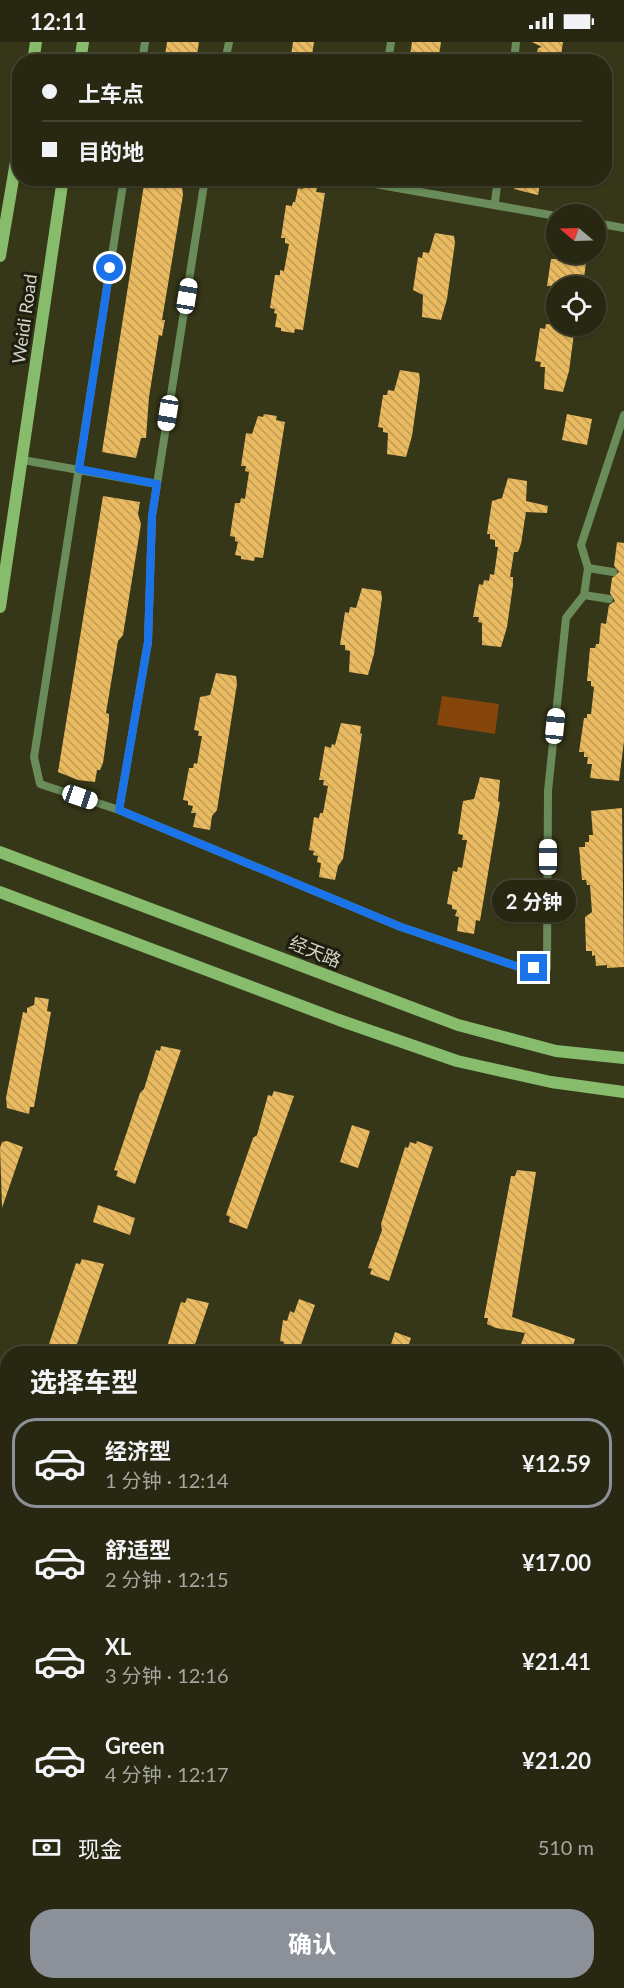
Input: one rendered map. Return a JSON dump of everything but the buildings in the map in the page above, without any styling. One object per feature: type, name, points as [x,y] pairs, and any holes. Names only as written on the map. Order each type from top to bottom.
[{"type":"main road","name":"Weidi Road","points":[[0,256],[3,221],[12,177]]},
{"type":"main road","name":"Weidi Road","points":[[0,607],[62,186]]},
{"type":"main road","name":"经天路","points":[[0,852],[458,1025],[556,1051],[624,1058]]},
{"type":"main road","points":[[0,892],[339,1020],[457,1061],[551,1082],[624,1092]]},
{"type":"lane","points":[[123,186],[34,757],[40,784],[119,810],[401,927],[522,968],[547,968],[548,791],[566,618],[584,595],[588,568],[581,545],[624,415]]},
{"type":"lane","points":[[119,810],[148,642],[152,516],[204,186]]},
{"type":"lane","points":[[398,186],[546,214]]},
{"type":"lane","points":[[495,202],[497,186]]},
{"type":"lane","points":[[606,225],[624,228]]},
{"type":"lane","points":[[23,460],[157,484]]},
{"type":"lane","points":[[588,568],[613,572]]},
{"type":"lane","points":[[584,595],[609,599]]},
{"type":"shaded area","points":[[442,696],[499,704],[495,734],[437,725]]},
{"type":"route","points":[[110,268],[79,469],[157,484],[152,516],[148,642],[119,810],[401,927],[522,968],[534,968]]}]
